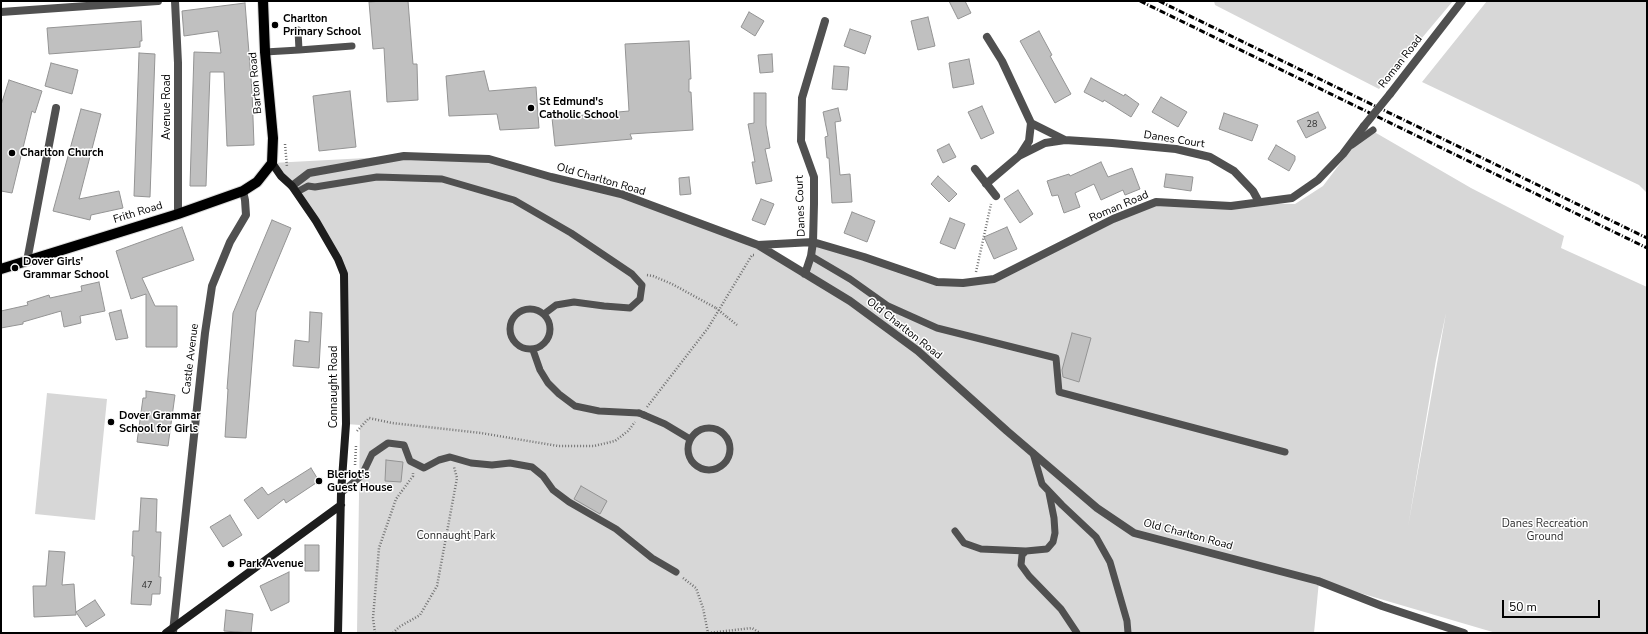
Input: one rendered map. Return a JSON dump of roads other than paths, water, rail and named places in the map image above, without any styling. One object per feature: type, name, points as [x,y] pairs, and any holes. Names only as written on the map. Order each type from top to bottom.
[{"type":"main road","name":"Barton Road","points":[[263,1],[265,52],[273,138],[272,164]]},
{"type":"main road","name":"Frith Road","points":[[1,269],[178,214],[243,191],[257,182],[272,164]]},
{"type":"street","points":[[1,12],[158,1]]},
{"type":"street","name":"Avenue Road","points":[[175,1],[178,63],[178,214]]},
{"type":"street","name":"Roman Road","points":[[758,245],[813,242],[864,257],[936,282],[963,283],[994,279],[1113,219],[1156,202],[1231,206],[1292,198],[1318,180],[1343,154],[1462,1]]},
{"type":"street","name":"Danes Court","points":[[805,274],[811,256],[813,242],[814,177],[801,141],[802,98],[825,21]]},
{"type":"street","points":[[988,37],[1002,61],[1031,123]]},
{"type":"street","points":[[27,261],[56,108]]},
{"type":"street","name":"Danes Court","points":[[986,184],[1019,156],[1030,141],[1031,123],[1065,140]]},
{"type":"street","name":"Danes Court","points":[[1019,156],[1045,144],[1065,140],[1176,149],[1210,157],[1234,171],[1253,191],[1259,202]]},
{"type":"street","name":"Old Charlton Road","points":[[295,189],[309,172],[404,156],[489,159],[551,177],[621,194],[758,245],[850,302],[918,351],[1097,508],[1134,533],[1318,581],[1382,606],[1464,633]]},
{"type":"street","name":"Connaught Road","points":[[272,164],[281,176],[295,189],[316,220],[338,259],[344,274],[346,424],[341,492],[338,633]]},
{"type":"street","points":[[976,169],[996,196]]},
{"type":"street","name":"Castle Avenue","points":[[171,631],[205,333],[212,286],[230,242],[246,214],[243,191]]},
{"type":"street","points":[[171,631],[341,505]]},
{"type":"lane","points":[[298,30],[299,50]]},
{"type":"lane","points":[[265,52],[352,46]]},
{"type":"lane","points":[[1343,154],[1352,144],[1373,130]]},
{"type":"lane","points":[[295,189],[377,177],[442,179],[514,200],[571,233],[632,274],[642,285],[640,299],[630,308],[574,302],[556,305],[544,314]]},
{"type":"lane","points":[[811,256],[850,279],[888,306],[937,328],[1056,358],[1059,392],[1285,452]]},
{"type":"lane","points":[[525,309],[538,310],[544,314],[550,326],[549,338],[545,344],[533,350],[526,350],[515,343],[511,337],[510,323],[518,312],[525,309]]},
{"type":"lane","points":[[533,350],[540,370],[548,383],[559,394],[575,406],[604,412],[641,415],[665,424],[690,439]]},
{"type":"lane","points":[[707,428],[714,428],[720,431],[725,435],[730,448],[726,462],[715,470],[708,470],[695,465],[688,453],[690,439],[694,434],[707,428]]},
{"type":"lane","points":[[341,492],[362,475],[372,454],[388,443],[404,445],[410,461],[424,468],[439,460],[450,457],[471,463],[492,465],[510,463],[532,467],[542,476],[553,490],[569,502],[616,529],[652,558],[676,572]]},
{"type":"lane","points":[[1033,453],[1042,484],[1096,537],[1110,562],[1127,621],[1128,633]]},
{"type":"lane","points":[[955,531],[964,543],[981,549],[1026,551],[1047,549],[1053,542],[1055,533],[1049,492]]},
{"type":"lane","points":[[1026,551],[1022,555],[1021,559],[1021,565],[1024,570],[1061,609],[1077,633]]},
{"type":"railway","points":[[1140,1],[1647,248]]},
{"type":"railway","points":[[1159,1],[1647,238]]},
{"type":"place","name":"Charlton Primary School","points":[[275,25]]},
{"type":"place","name":"St Edmund's Catholic School","points":[[531,108]]},
{"type":"place","name":"Charlton Church","points":[[12,153]]},
{"type":"place","name":"Dover Girls' Grammar School","points":[[15,268]]},
{"type":"place","name":"Dover Grammar School for Girls","points":[[111,422]]},
{"type":"place","name":"Bleriot's Guest House","points":[[319,481]]},
{"type":"place","name":"Park Avenue","points":[[231,564]]},
{"type":"park label","name":"Danes Recreation Ground","points":[[1545,530]]},
{"type":"park label","name":"Connaught Park","points":[[456,536]]}]
